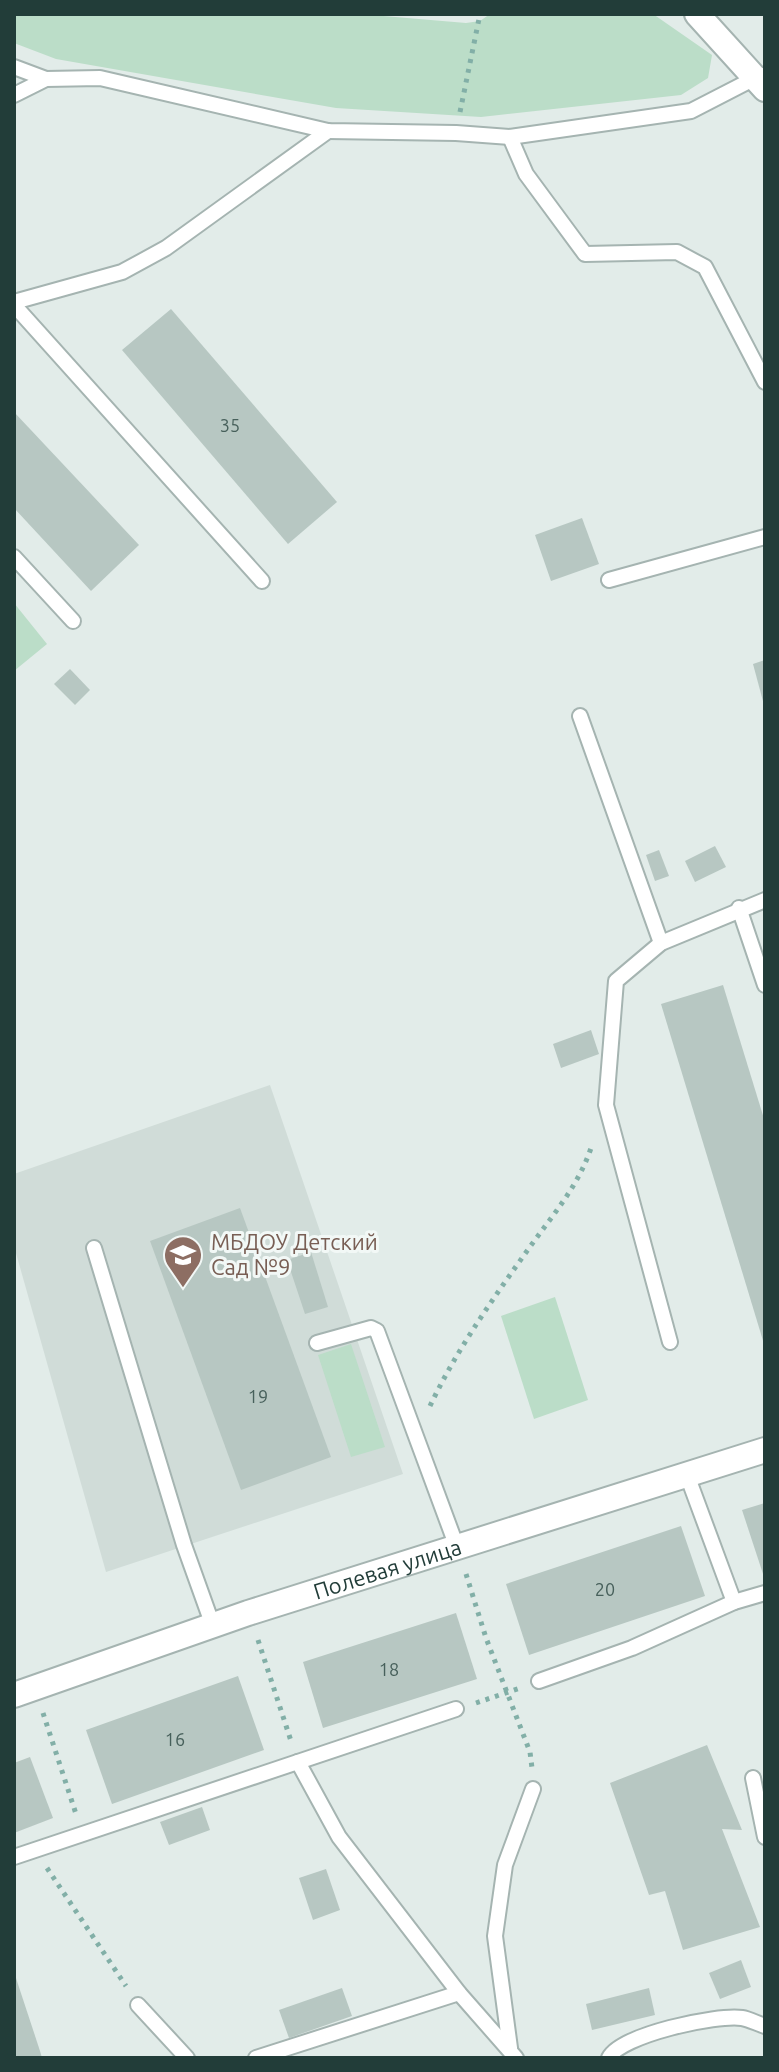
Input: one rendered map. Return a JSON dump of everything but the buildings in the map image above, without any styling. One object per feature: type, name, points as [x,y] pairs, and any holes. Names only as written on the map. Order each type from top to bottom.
[{"type":"street","points":[[697,14],[762,80]]},
{"type":"street","name":"Полевая улица","points":[[25,1692],[248,1613],[458,1550],[765,1450]]},
{"type":"lane","points":[[14,67],[46,79],[100,78],[328,131],[510,137],[691,111],[762,80]]},
{"type":"lane","points":[[14,95],[46,79]]},
{"type":"lane","points":[[262,581],[14,303],[122,272],[166,248],[328,131]]},
{"type":"lane","points":[[510,137],[526,174],[585,254],[677,252],[705,267],[765,382]]},
{"type":"lane","points":[[609,580],[765,537]]},
{"type":"lane","points":[[14,557],[73,621]]},
{"type":"lane","points":[[580,716],[661,943]]},
{"type":"lane","points":[[670,1342],[606,1105],[616,981],[661,943],[739,908],[765,900]]},
{"type":"lane","points":[[739,908],[765,985]]},
{"type":"lane","points":[[94,1248],[184,1545],[213,1626]]},
{"type":"lane","points":[[317,1343],[371,1328],[377,1331],[458,1550]]},
{"type":"lane","points":[[687,1475],[734,1602]]},
{"type":"lane","points":[[539,1681],[632,1648],[734,1602],[765,1593]]},
{"type":"lane","points":[[14,1857],[456,1709]]},
{"type":"lane","points":[[298,1762],[339,1837],[459,1993],[513,2053]]},
{"type":"lane","points":[[753,1778],[765,1837]]},
{"type":"lane","points":[[513,2053],[495,1936],[505,1865],[533,1789]]},
{"type":"lane","points":[[256,2058],[459,1993]]},
{"type":"lane","points":[[138,2005],[187,2058]]},
{"type":"lane","points":[[609,2058],[623,2043],[664,2028],[741,2017],[765,2026]]},
{"type":"path","points":[[456,133],[480,14]]},
{"type":"path","points":[[416,1437],[460,1352],[581,1176],[606,1105]]},
{"type":"path","points":[[458,1550],[530,1752],[533,1789]]},
{"type":"path","points":[[248,1613],[298,1762]]},
{"type":"path","points":[[456,1709],[539,1681]]},
{"type":"path","points":[[25,1692],[84,1833]]},
{"type":"path","points":[[35,1851],[138,2005]]},
{"type":"shaded area","name":"МБДОУ Детский Сад №9","points":[[270,1085],[403,1474],[106,1572],[14,1246],[14,1174]]},
{"type":"green space","points":[[14,14],[360,14],[466,23],[480,21],[490,14],[653,14],[712,55],[708,78],[681,95],[481,117],[336,108],[56,59],[14,43]]},
{"type":"green space","points":[[14,603],[47,644],[14,671]]},
{"type":"green space","points":[[555,1297],[588,1400],[534,1419],[501,1316]]},
{"type":"green space","points":[[351,1344],[385,1447],[351,1457],[318,1355]]},
{"type":"place","name":"МБДОУ Детский Сад №9","points":[[183,1289]]}]
